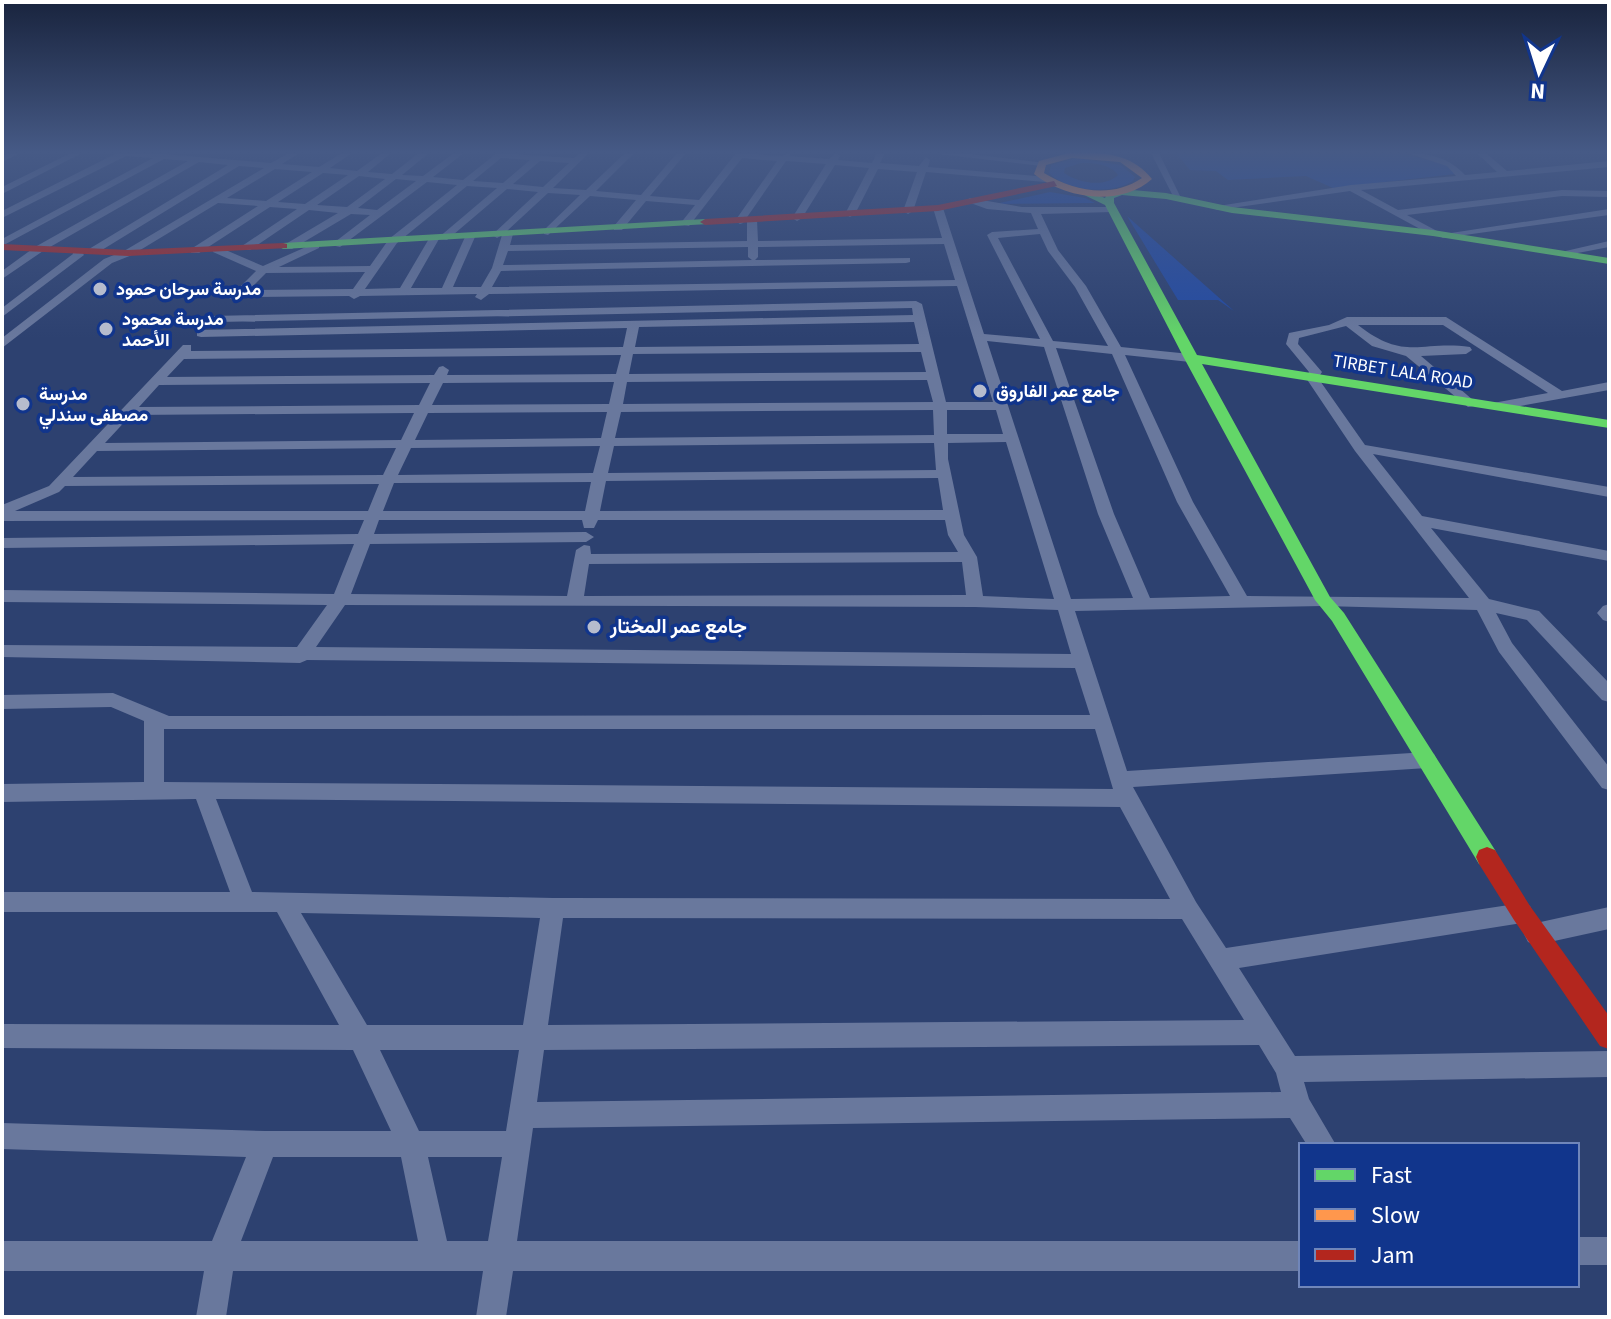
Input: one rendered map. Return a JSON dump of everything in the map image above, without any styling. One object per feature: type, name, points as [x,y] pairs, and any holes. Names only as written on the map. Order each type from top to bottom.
[{"type":"main road","points":[[2,245],[128,253],[195,251],[439,238],[503,239],[548,232],[843,215]]},
{"type":"main road","points":[[1121,215],[1190,358],[1323,600],[1338,617],[1522,913],[1609,1037]]},
{"type":"main road","points":[[1279,215],[1438,234],[1609,261]]},
{"type":"main road","name":"TIRBET LALA ROAD","points":[[1190,358],[1608,424]]},
{"type":"street","points":[[2,245],[57,215]]},
{"type":"street","points":[[2,276],[39,249],[100,215]]},
{"type":"street","points":[[2,314],[84,250],[147,215]]},
{"type":"street","points":[[2,344],[108,261],[128,253],[193,215]]},
{"type":"street","points":[[195,251],[251,215]]},
{"type":"street","points":[[246,248],[299,215]]},
{"type":"street","points":[[288,247],[342,215]]},
{"type":"street","points":[[336,245],[377,215]]},
{"type":"street","points":[[341,314],[393,241],[426,215]]},
{"type":"street","points":[[404,291],[439,238],[469,215]]},
{"type":"street","points":[[300,656],[341,598],[388,479],[497,268],[503,239],[524,215]]},
{"type":"street","points":[[548,232],[565,215]]},
{"type":"street","points":[[618,228],[630,215]]},
{"type":"street","points":[[685,224],[692,215]]},
{"type":"street","points":[[750,215],[746,221],[753,246],[755,307]]},
{"type":"street","points":[[797,218],[799,215]]},
{"type":"street","points":[[940,215],[1123,789],[1188,909],[1288,1069],[1297,1105],[1322,1143]]},
{"type":"street","points":[[1037,215],[1053,251],[1080,286],[1117,352],[1185,502],[1241,600]]},
{"type":"street","points":[[1398,215],[1438,234],[1589,215]]},
{"type":"street","points":[[1045,231],[992,235],[1049,345],[1106,514],[1144,603]]},
{"type":"street","points":[[446,290],[470,237]]},
{"type":"street","points":[[503,239],[753,246],[949,241]]},
{"type":"street","points":[[901,243],[940,406],[941,459],[956,535],[969,557],[975,601]]},
{"type":"street","points":[[1562,253],[1609,244]]},
{"type":"street","points":[[2,513],[54,489],[263,270],[315,246]]},
{"type":"street","points":[[217,250],[263,270],[374,269]]},
{"type":"street","points":[[497,268],[906,260]]},
{"type":"street","points":[[238,294],[962,283]]},
{"type":"street","points":[[216,318],[755,307],[918,311]]},
{"type":"street","points":[[201,333],[634,323],[918,311]]},
{"type":"street","points":[[1347,321],[1373,344],[1410,353],[1466,350]]},
{"type":"street","points":[[1560,395],[1446,321],[1347,321],[1332,328],[1293,336],[1292,344],[1316,372],[1312,378],[1360,448],[1483,604],[1505,647],[1609,782]]},
{"type":"street","points":[[574,602],[634,323]]},
{"type":"street","points":[[2,324],[26,325]]},
{"type":"street","points":[[980,337],[1190,358]]},
{"type":"street","points":[[181,355],[926,348]]},
{"type":"street","points":[[1410,353],[1468,403]]},
{"type":"street","points":[[156,381],[933,376]]},
{"type":"street","points":[[1496,406],[1609,386]]},
{"type":"street","points":[[128,411],[1002,406]]},
{"type":"street","points":[[93,447],[1012,438]]},
{"type":"street","points":[[1360,448],[1609,492]]},
{"type":"street","points":[[60,482],[946,474]]},
{"type":"street","points":[[2,513],[952,515]]},
{"type":"street","points":[[1416,520],[1609,556]]},
{"type":"street","points":[[2,543],[586,537]]},
{"type":"street","points":[[583,559],[969,557]]},
{"type":"street","points":[[2,596],[574,602],[975,601],[1066,605],[1241,600],[1483,604],[1533,615],[1609,695]]},
{"type":"street","points":[[2,651],[1084,661]]},
{"type":"street","points":[[2,702],[113,700],[167,723],[1102,722]]},
{"type":"street","points":[[154,717],[154,790]]},
{"type":"street","points":[[2,793],[154,790],[1123,789],[1427,760]]},
{"type":"street","points":[[203,791],[245,902]]},
{"type":"street","points":[[2,902],[283,902],[553,908],[1188,909]]},
{"type":"street","points":[[283,902],[361,1039],[412,1145],[435,1255]]},
{"type":"street","points":[[491,1317],[553,908]]},
{"type":"street","points":[[1220,960],[1522,913]]},
{"type":"street","points":[[1536,934],[1609,918]]},
{"type":"street","points":[[2,1036],[361,1039],[1266,1032]]},
{"type":"street","points":[[1288,1069],[1609,1064]]},
{"type":"street","points":[[522,1115],[1297,1105]]},
{"type":"street","points":[[2,1136],[265,1144],[517,1144]]},
{"type":"street","points":[[211,1317],[221,1255],[265,1144]]},
{"type":"street","points":[[1579,1251],[1609,1251]]},
{"type":"street","points":[[2,1256],[1299,1256]]},
{"type":"shaded area","points":[[1127,216],[1234,311],[1218,300],[1178,300]]},
{"type":"traffic: fast","points":[[1115,215],[1323,600],[1338,617],[1487,857]]},
{"type":"traffic: fast","points":[[1272,215],[1433,233],[1609,261]]},
{"type":"traffic: fast","points":[[283,246],[705,222]]},
{"type":"traffic: fast","points":[[1190,358],[1609,424]]},
{"type":"traffic: jam","points":[[705,222],[829,215]]},
{"type":"traffic: jam","points":[[2,247],[128,253],[283,246]]},
{"type":"traffic: jam","points":[[1487,857],[1522,913],[1609,1037]]},
{"type":"place","name":"مدرسة سرحان حمود","points":[[100,289]]},
{"type":"place","name":"مدرسة محمود الأحمد","points":[[106,329]]},
{"type":"place","name":"جامع عمر الفاروق","points":[[980,391]]},
{"type":"place","name":"مدرسة مصطفى سندلي","points":[[23,404]]},
{"type":"place","name":"جامع عمر المختار","points":[[594,627]]}]
